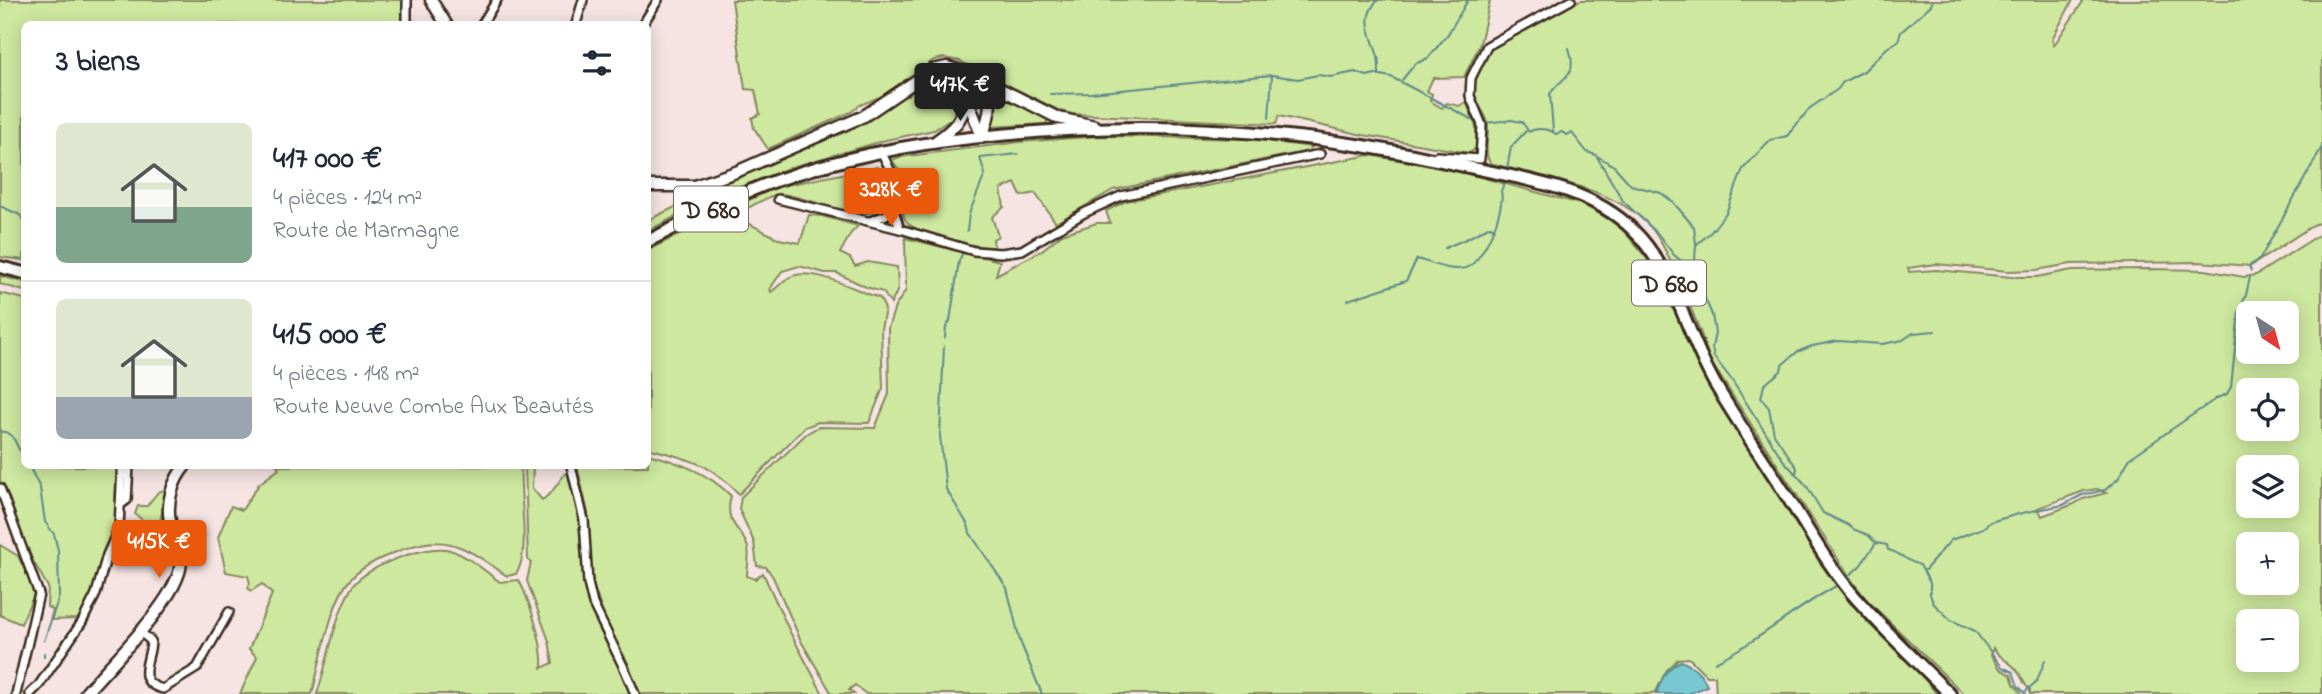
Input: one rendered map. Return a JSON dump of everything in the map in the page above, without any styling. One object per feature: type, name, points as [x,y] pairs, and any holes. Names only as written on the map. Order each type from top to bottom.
[{"type":"main road","points":[[431,0],[444,21]]},
{"type":"main road","points":[[651,186],[683,187],[710,182],[853,121],[887,102],[932,70],[947,67],[980,77],[1058,118],[1098,127]]},
{"type":"main road","points":[[980,77],[991,107],[982,137]]},
{"type":"main road","points":[[910,85],[934,78],[943,78],[958,85],[967,98],[982,137]]},
{"type":"main road","points":[[936,141],[961,120],[967,98]]},
{"type":"main road","name":"D 680","points":[[651,239],[725,202],[777,181],[881,151],[936,141],[1098,127],[1266,132],[1378,147],[1569,191],[1596,202],[1633,229],[1648,246],[1662,269],[1712,379],[1823,554],[1856,598],[1950,694]]},
{"type":"main road","points":[[0,267],[21,272]]},
{"type":"main road","points":[[85,694],[164,601],[180,566],[181,555],[170,520],[169,507],[174,483],[183,469]]},
{"type":"street","points":[[407,0],[407,21]]},
{"type":"street","points":[[484,21],[496,0]]},
{"type":"street","points":[[577,21],[583,0]]},
{"type":"street","points":[[645,21],[658,0]]},
{"type":"street","points":[[1480,159],[1482,125],[1470,96],[1471,78],[1487,46],[1571,0]]},
{"type":"street","points":[[881,151],[896,182],[895,213],[900,229]]},
{"type":"street","points":[[778,200],[900,229],[974,251],[1001,253],[1022,250],[1084,213],[1121,196],[1320,154]]},
{"type":"street","points":[[1433,159],[1437,156],[1480,159],[1491,172]]},
{"type":"street","points":[[868,222],[878,219],[895,204]]},
{"type":"street","points":[[30,694],[82,622],[96,594],[107,555],[119,528],[122,469]]},
{"type":"street","points":[[120,505],[127,500],[129,469]]},
{"type":"street","points":[[572,469],[584,520],[588,583],[593,604],[635,694]]},
{"type":"street","points":[[0,488],[39,594],[16,694]]},
{"type":"street","points":[[139,631],[151,640],[145,675],[148,681],[163,689],[197,668],[229,612]]},
{"type":"green space","points":[[0,0],[403,0],[404,21],[21,21],[21,260],[0,257]]},
{"type":"green space","points":[[732,0],[1490,0],[1480,44],[1464,77],[1433,78],[1427,91],[1432,94],[1430,101],[1442,108],[1447,103],[1459,106],[1466,102],[1476,127],[1477,147],[1470,153],[1363,135],[1279,116],[1276,124],[1073,114],[1060,111],[960,61],[944,58],[934,60],[882,96],[768,149],[754,128],[752,118],[760,114],[755,90],[745,89]]},
{"type":"green space","points":[[1580,0],[2073,0],[2052,39],[2054,45],[2084,0],[2322,0],[2322,223],[2315,224],[2251,266],[2198,262],[2071,264],[2008,271],[1936,264],[1908,268],[1909,272],[1936,270],[2012,277],[2037,277],[2072,270],[2146,269],[2205,270],[2244,277],[2256,275],[2322,233],[2322,694],[2030,694],[2016,669],[1993,648],[1991,655],[2000,669],[2011,675],[2022,694],[1964,694],[1866,599],[1851,579],[1709,359],[1675,272],[1652,228],[1630,209],[1612,199],[1572,184],[1490,163],[1487,152],[1487,120],[1475,98],[1473,87],[1479,66],[1499,43]],"holes":[[[2097,489],[2106,493],[2083,499],[2042,516],[2038,508]]]},
{"type":"green space","points":[[933,81],[954,89],[958,97],[953,118],[934,130],[886,140],[786,169],[703,202],[651,229],[651,219],[686,202],[687,196],[702,193],[866,122],[925,83]]},
{"type":"green space","points":[[989,86],[1048,120],[1046,124],[989,127],[993,106]]},
{"type":"green space","points":[[1101,136],[1251,139],[1312,147],[1308,151],[1113,190],[1056,223],[1035,193],[1021,196],[1015,183],[1001,189],[1004,207],[992,217],[998,236],[993,239],[994,247],[959,243],[930,235],[909,224],[904,217],[903,178],[892,160],[1020,142]]},
{"type":"green space","points":[[1370,155],[1450,169],[1584,205],[1624,231],[1650,262],[1713,390],[1820,563],[1850,603],[1913,665],[1937,694],[1716,694],[1715,676],[1707,676],[1689,658],[1678,659],[1666,671],[1656,692],[1648,694],[866,694],[855,685],[849,690],[854,694],[832,694],[801,641],[773,577],[766,567],[757,566],[754,542],[739,509],[741,497],[806,434],[818,427],[875,428],[889,394],[888,328],[895,307],[906,290],[905,238],[1000,261],[996,275],[1041,251],[1062,234],[1097,223],[1110,223],[1106,211],[1126,201]]},
{"type":"green space","points":[[877,167],[889,179],[891,189],[887,204],[877,211],[862,213],[844,210],[778,194],[720,224],[728,226],[738,221],[746,222],[779,239],[800,243],[809,215],[858,226],[840,253],[850,258],[855,266],[868,262],[897,267],[898,289],[891,304],[883,292],[837,273],[825,273],[799,266],[782,271],[770,289],[771,292],[788,278],[809,274],[834,280],[880,298],[885,309],[881,329],[883,388],[869,423],[818,422],[805,427],[739,494],[707,468],[651,449],[651,249],[776,187]]},
{"type":"green space","points":[[0,276],[21,281],[21,290],[0,284]]},
{"type":"green space","points":[[0,293],[21,298],[21,469],[116,469],[115,526],[104,550],[94,590],[78,619],[50,620],[53,610],[47,607],[48,587],[32,559],[0,481]]},
{"type":"green space","points":[[651,455],[692,469],[713,481],[731,496],[731,520],[748,548],[747,576],[755,579],[763,573],[823,694],[639,694],[628,663],[609,630],[592,582],[588,513],[578,469],[651,469]]},
{"type":"green space","points":[[279,469],[521,469],[524,537],[521,564],[516,574],[507,576],[464,549],[438,542],[408,547],[378,560],[357,573],[342,591],[331,619],[312,694],[240,694],[257,657],[249,649],[272,594],[262,584],[251,591],[248,588],[248,576],[226,572],[218,537],[231,506],[242,510],[259,484]]},
{"type":"green space","points":[[525,469],[533,469],[532,488],[542,500],[570,470],[580,517],[587,594],[595,620],[631,694],[317,694],[336,626],[352,587],[359,579],[382,565],[427,550],[450,550],[457,553],[500,582],[519,580],[535,624],[541,648],[542,668],[553,663],[549,641],[527,581],[531,562],[528,560]]},
{"type":"green space","points":[[167,489],[160,522],[145,522],[135,514],[138,506],[147,506],[158,492]]},
{"type":"green space","points":[[0,545],[18,556],[35,592],[21,624],[0,615]]},
{"type":"water","points":[[1681,661],[1697,671],[1707,686],[1688,694],[1656,694],[1668,670]]},
{"type":"waterway","points":[[1378,0],[1372,7],[1368,21],[1378,57],[1379,74]]},
{"type":"waterway","points":[[1402,80],[1415,64],[1428,58],[1448,34],[1468,0]]},
{"type":"waterway","points":[[1694,274],[1696,245],[1726,213],[1743,169],[1770,140],[1787,136],[1810,108],[1838,89],[1843,82],[1864,71],[1898,41],[1901,32],[1931,5],[1933,0]]},
{"type":"waterway","points":[[1553,131],[1550,94],[1571,70],[1569,48]]},
{"type":"waterway","points":[[1050,94],[1091,93],[1272,75],[1298,79],[1318,75],[1331,77],[1355,72],[1367,76],[1375,74],[1391,77],[1477,122]]},
{"type":"waterway","points":[[1269,118],[1272,75]]},
{"type":"waterway","points":[[1485,123],[1511,120],[1522,122],[1529,132],[1539,129],[1556,134],[1572,133],[1587,152],[1596,155],[1623,201],[1658,234],[1699,284],[1712,315],[1715,333],[1712,348],[1714,357],[1783,460],[1806,485],[1823,513],[1920,565],[1930,583],[1933,603],[1951,620],[1975,631],[2002,667],[2013,672],[2018,686],[2026,694]]},
{"type":"waterway","points":[[1507,169],[1511,147],[1526,131]]},
{"type":"waterway","points":[[2251,271],[2249,266],[2260,259],[2322,147]]},
{"type":"waterway","points":[[967,231],[969,214],[985,174],[980,158],[1018,154]]},
{"type":"waterway","points":[[1597,156],[1614,166],[1631,185],[1661,193],[1673,202],[1694,227],[1696,244]]},
{"type":"waterway","points":[[1348,300],[1406,281],[1417,259],[1454,269],[1473,264],[1492,234],[1505,181]]},
{"type":"waterway","points":[[0,206],[21,216]]},
{"type":"waterway","points":[[1445,248],[1490,226],[1494,228]]},
{"type":"waterway","points":[[945,338],[963,252]]},
{"type":"waterway","points":[[1925,570],[1951,540],[1983,528],[1990,522],[2063,505],[2082,495],[2105,490],[2118,479],[2130,458],[2217,398],[2227,394],[2231,387],[2239,312],[2250,277]]},
{"type":"waterway","points":[[1796,473],[1797,468],[1774,434],[1769,408],[1761,398],[1764,385],[1781,371],[1782,365],[1797,352],[1812,346],[1838,341],[1882,344],[1903,340],[1913,333],[1935,331]]},
{"type":"waterway","points":[[944,346],[940,436],[946,489],[970,533],[1007,588],[1020,641],[1042,694]]},
{"type":"waterway","points":[[0,432],[9,433],[21,453]]},
{"type":"waterway","points":[[31,469],[40,488],[45,522],[54,534],[58,550],[59,597],[44,641]]},
{"type":"waterway","points":[[1851,574],[1876,543]]},
{"type":"waterway","points":[[1715,662],[1838,585]]},
{"type":"waterway","points":[[2026,691],[2037,681],[2045,660]]}]
